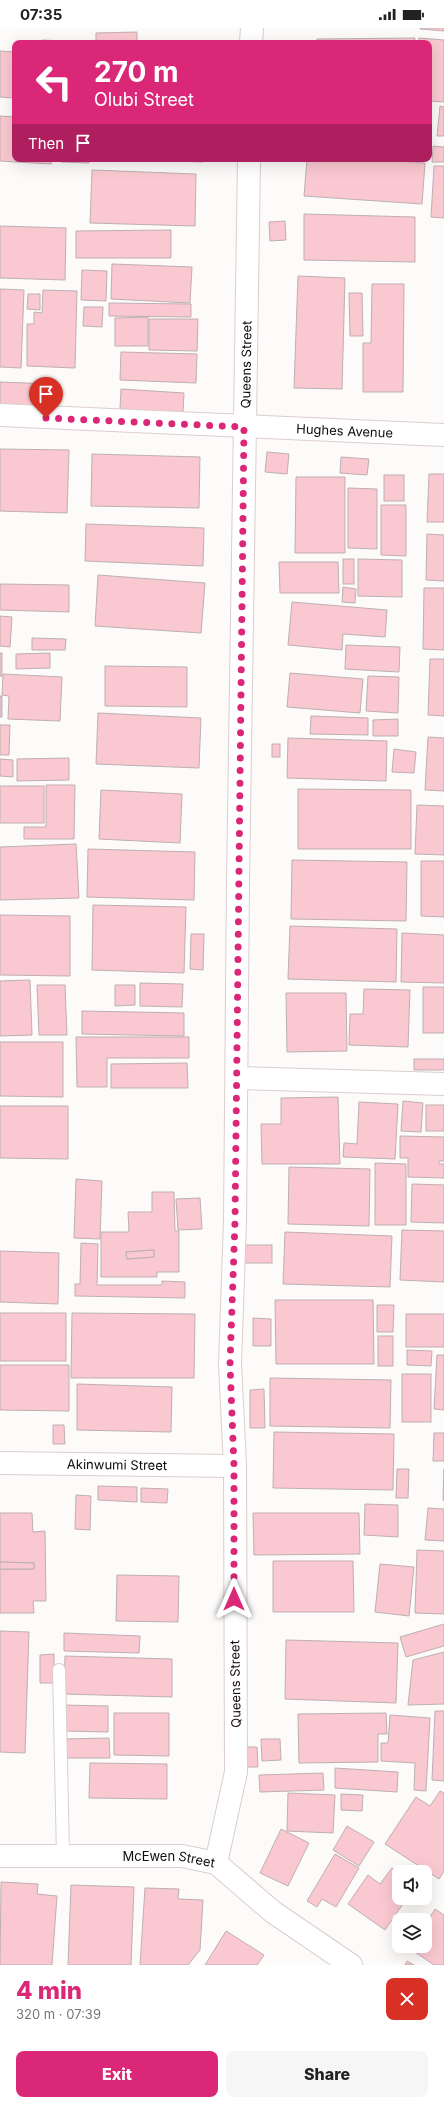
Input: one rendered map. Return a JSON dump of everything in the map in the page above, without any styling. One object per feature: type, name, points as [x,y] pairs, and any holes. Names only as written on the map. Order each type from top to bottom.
[{"type":"street","points":[[251,40],[252,28]]},
{"type":"street","name":"Queens Street","points":[[216,1863],[236,1772],[234,1466],[230,1364],[235,1221],[244,427],[249,162]]},
{"type":"street","name":"Hughes Avenue","points":[[0,415],[444,435]]},
{"type":"street","points":[[237,1078],[444,1084]]},
{"type":"street","name":"Akinwumi Street","points":[[0,1463],[234,1466]]},
{"type":"street","name":"McEwen Street","points":[[0,1856],[182,1856],[216,1863],[273,1912],[351,1965]]},
{"type":"lane","points":[[59,1670],[63,1856]]},
{"type":"building","points":[[444,28],[444,31],[420,29]]},
{"type":"building","points":[[137,32],[137,40],[96,40],[96,33]]},
{"type":"building","points":[[415,38],[415,40],[317,40]]},
{"type":"building","points":[[419,38],[444,40],[444,102],[432,101],[432,40],[419,40]]},
{"type":"building","points":[[0,51],[12,52],[12,98],[0,97]]},
{"type":"building","points":[[440,106],[444,107],[444,136],[437,136]]},
{"type":"building","points":[[0,116],[12,117],[12,162],[0,161]]},
{"type":"building","points":[[433,146],[444,147],[444,162],[432,162]]},
{"type":"building","points":[[17,162],[51,162],[51,164]]},
{"type":"building","points":[[61,162],[89,162],[89,163]]},
{"type":"building","points":[[307,162],[425,163],[422,204],[304,196]]},
{"type":"building","points":[[434,166],[444,166],[444,218],[431,217]]},
{"type":"building","points":[[92,170],[196,174],[195,226],[90,223]]},
{"type":"building","points":[[304,214],[415,217],[415,262],[304,260]]},
{"type":"building","points":[[285,221],[286,240],[270,241],[269,222]]},
{"type":"building","points":[[0,226],[66,228],[65,280],[0,278]]},
{"type":"building","points":[[171,230],[171,258],[76,258],[76,231]]},
{"type":"building","points":[[112,264],[192,267],[190,303],[111,299]]},
{"type":"building","points":[[82,270],[107,271],[106,301],[81,300]]},
{"type":"building","points":[[298,276],[345,278],[342,389],[294,388]]},
{"type":"building","points":[[372,284],[404,284],[403,392],[363,392],[363,343],[371,343]]},
{"type":"building","points":[[0,289],[24,290],[21,368],[0,367]]},
{"type":"building","points":[[43,290],[77,291],[75,368],[27,366],[27,324],[34,324],[34,312],[42,313]]},
{"type":"building","points":[[349,293],[362,293],[363,336],[350,336]]},
{"type":"building","points":[[28,294],[40,294],[40,310],[27,309]]},
{"type":"building","points":[[109,303],[191,304],[191,317],[109,316]]},
{"type":"building","points":[[84,307],[103,307],[102,327],[83,326]]},
{"type":"building","points":[[148,317],[148,346],[115,346],[115,318]]},
{"type":"building","points":[[149,319],[198,319],[197,351],[149,350]]},
{"type":"building","points":[[121,352],[197,354],[196,383],[120,380]]},
{"type":"building","points":[[0,382],[52,384],[51,410],[0,408]]},
{"type":"building","points":[[121,389],[184,393],[183,413],[120,409]]},
{"type":"building","points":[[0,449],[69,450],[67,513],[0,511]]},
{"type":"building","points":[[267,452],[289,454],[287,474],[265,472]]},
{"type":"building","points":[[92,454],[200,457],[199,508],[91,506]]},
{"type":"building","points":[[341,457],[369,459],[367,475],[340,473]]},
{"type":"building","points":[[429,474],[444,474],[444,522],[427,522]]},
{"type":"building","points":[[384,475],[404,475],[404,501],[384,501]]},
{"type":"building","points":[[296,477],[345,477],[345,553],[295,553]]},
{"type":"building","points":[[348,488],[377,489],[377,549],[348,548]]},
{"type":"building","points":[[381,505],[406,505],[406,556],[381,555]]},
{"type":"building","points":[[86,524],[204,528],[203,566],[85,561]]},
{"type":"building","points":[[427,534],[444,535],[444,581],[426,580]]},
{"type":"building","points":[[343,559],[354,559],[354,584],[343,584]]},
{"type":"building","points":[[358,559],[402,560],[402,597],[358,596]]},
{"type":"building","points":[[279,562],[338,562],[339,593],[280,593]]},
{"type":"building","points":[[98,575],[205,583],[201,633],[95,626]]},
{"type":"building","points":[[0,584],[69,585],[69,612],[0,610]]},
{"type":"building","points":[[343,587],[356,589],[355,603],[342,602]]},
{"type":"building","points":[[424,588],[444,588],[444,650],[423,649]]},
{"type":"building","points":[[292,602],[387,610],[385,637],[343,634],[342,650],[288,645]]},
{"type":"building","points":[[0,616],[12,617],[10,647],[0,646]]},
{"type":"building","points":[[32,638],[66,639],[65,650],[32,650]]},
{"type":"building","points":[[346,645],[400,647],[399,672],[345,669]]},
{"type":"building","points":[[0,653],[2,653],[2,676],[0,676]]},
{"type":"building","points":[[50,653],[50,668],[16,669],[16,654]]},
{"type":"building","points":[[430,659],[444,659],[444,716],[428,715]]},
{"type":"building","points":[[105,666],[187,667],[187,707],[105,706]]},
{"type":"building","points":[[290,673],[363,679],[360,713],[287,707]]},
{"type":"building","points":[[3,674],[62,677],[60,721],[8,719],[9,696],[2,695]]},
{"type":"building","points":[[368,676],[399,677],[398,713],[366,711]]},
{"type":"building","points":[[0,696],[2,696],[2,717],[0,717]]},
{"type":"building","points":[[98,713],[201,718],[199,768],[96,764]]},
{"type":"building","points":[[311,716],[368,718],[368,735],[310,734]]},
{"type":"building","points":[[398,719],[398,736],[373,736],[373,720]]},
{"type":"building","points":[[0,725],[10,725],[9,755],[0,755]]},
{"type":"building","points":[[428,737],[444,738],[444,791],[425,790]]},
{"type":"building","points":[[288,738],[387,741],[386,781],[287,778]]},
{"type":"building","points":[[272,744],[280,744],[280,757],[272,757]]},
{"type":"building","points":[[394,749],[416,752],[414,773],[392,772]]},
{"type":"building","points":[[69,758],[69,780],[17,781],[17,759]]},
{"type":"building","points":[[0,759],[13,760],[13,777],[0,776]]},
{"type":"building","points":[[46,785],[75,785],[74,839],[24,839],[24,827],[46,827]]},
{"type":"building","points":[[0,786],[44,786],[44,823],[0,823]]},
{"type":"building","points":[[298,789],[411,790],[411,849],[298,849]]},
{"type":"building","points":[[101,790],[182,794],[180,843],[99,839]]},
{"type":"building","points":[[417,805],[444,806],[444,855],[415,854]]},
{"type":"building","points":[[76,844],[79,898],[0,900],[0,847]]},
{"type":"building","points":[[88,849],[195,852],[194,900],[87,897]]},
{"type":"building","points":[[292,860],[407,862],[406,921],[291,919]]},
{"type":"building","points":[[421,861],[444,861],[444,917],[421,916]]},
{"type":"building","points":[[93,905],[186,907],[184,973],[92,970]]},
{"type":"building","points":[[0,915],[70,916],[70,976],[0,975]]},
{"type":"building","points":[[290,926],[397,929],[396,982],[288,979]]},
{"type":"building","points":[[402,933],[444,935],[444,983],[401,982]]},
{"type":"building","points":[[191,934],[204,934],[203,970],[190,969]]},
{"type":"building","points":[[30,980],[32,1035],[0,1036],[0,981]]},
{"type":"building","points":[[140,983],[183,984],[182,1007],[140,1006]]},
{"type":"building","points":[[37,985],[65,985],[67,1035],[39,1035]]},
{"type":"building","points":[[115,985],[135,985],[135,1005],[115,1006]]},
{"type":"building","points":[[423,987],[444,987],[444,1033],[423,1033]]},
{"type":"building","points":[[364,989],[410,990],[408,1047],[349,1045],[350,1014],[363,1014]]},
{"type":"building","points":[[286,993],[346,993],[347,1051],[287,1052]]},
{"type":"building","points":[[82,1011],[184,1013],[184,1036],[82,1034]]},
{"type":"building","points":[[76,1037],[189,1037],[189,1058],[107,1058],[107,1087],[77,1087]]},
{"type":"building","points":[[0,1042],[63,1042],[63,1097],[0,1096]]},
{"type":"building","points":[[414,1059],[444,1059],[444,1070],[414,1070]]},
{"type":"building","points":[[187,1063],[188,1088],[111,1088],[111,1064]]},
{"type":"building","points":[[338,1097],[340,1164],[262,1164],[261,1124],[281,1124],[281,1098]]},
{"type":"building","points":[[403,1101],[423,1103],[421,1132],[401,1131]]},
{"type":"building","points":[[359,1102],[398,1104],[395,1159],[343,1157],[344,1143],[357,1144]]},
{"type":"building","points":[[426,1105],[444,1105],[444,1131],[426,1131]]},
{"type":"building","points":[[0,1106],[68,1106],[68,1159],[0,1158]]},
{"type":"building","points":[[400,1136],[444,1137],[444,1161],[439,1161],[439,1164],[444,1164],[444,1178],[408,1177],[408,1158],[400,1158]]},
{"type":"building","points":[[375,1163],[406,1164],[406,1225],[375,1225]]},
{"type":"building","points":[[289,1167],[370,1169],[369,1226],[288,1224]]},
{"type":"building","points":[[76,1179],[102,1181],[100,1239],[74,1238]]},
{"type":"building","points":[[412,1184],[444,1185],[444,1223],[411,1222]]},
{"type":"building","points":[[152,1192],[174,1192],[175,1231],[179,1231],[179,1272],[157,1272],[157,1277],[101,1277],[101,1232],[129,1232],[128,1212],[152,1212]],"holes":[[[154,1250],[154,1257],[127,1259],[126,1252]]]},
{"type":"building","points":[[200,1198],[202,1229],[178,1230],[176,1199]]},
{"type":"building","points":[[402,1230],[444,1231],[444,1282],[400,1280]]},
{"type":"building","points":[[285,1232],[392,1236],[390,1287],[283,1284]]},
{"type":"building","points":[[81,1243],[98,1244],[97,1285],[162,1285],[162,1281],[185,1282],[185,1298],[75,1296],[75,1284],[80,1284]]},
{"type":"building","points":[[241,1245],[272,1245],[272,1263],[241,1263]]},
{"type":"building","points":[[154,1250],[154,1257],[127,1259],[126,1252]]},
{"type":"building","points":[[0,1251],[59,1253],[58,1304],[0,1302]]},
{"type":"building","points":[[275,1300],[373,1300],[374,1364],[276,1364]]},
{"type":"building","points":[[377,1305],[394,1305],[393,1332],[377,1332]]},
{"type":"building","points":[[0,1313],[66,1313],[66,1361],[0,1361]]},
{"type":"building","points":[[72,1313],[195,1314],[194,1378],[71,1378]]},
{"type":"building","points":[[406,1314],[444,1314],[444,1347],[406,1347]]},
{"type":"building","points":[[253,1318],[271,1319],[271,1346],[253,1346]]},
{"type":"building","points":[[378,1336],[393,1336],[393,1366],[378,1366]]},
{"type":"building","points":[[407,1350],[432,1351],[431,1366],[407,1365]]},
{"type":"building","points":[[437,1355],[444,1355],[444,1410],[434,1409]]},
{"type":"building","points":[[0,1365],[69,1365],[69,1411],[0,1410]]},
{"type":"building","points":[[402,1374],[431,1374],[431,1422],[402,1422]]},
{"type":"building","points":[[270,1378],[391,1380],[390,1428],[270,1426]]},
{"type":"building","points":[[77,1384],[172,1387],[171,1432],[77,1430]]},
{"type":"building","points":[[264,1389],[265,1428],[250,1428],[250,1390]]},
{"type":"building","points":[[53,1425],[64,1425],[65,1444],[53,1444]]},
{"type":"building","points":[[274,1432],[394,1434],[393,1490],[273,1488]]},
{"type":"building","points":[[434,1433],[444,1433],[444,1461],[433,1461]]},
{"type":"building","points":[[397,1469],[409,1469],[408,1498],[396,1498]]},
{"type":"building","points":[[444,1469],[444,1501],[443,1500]]},
{"type":"building","points":[[98,1486],[137,1487],[137,1502],[98,1500]]},
{"type":"building","points":[[141,1488],[168,1489],[167,1503],[141,1502]]},
{"type":"building","points":[[76,1495],[91,1496],[90,1530],[75,1529]]},
{"type":"building","points":[[365,1504],[398,1505],[398,1537],[364,1535]]},
{"type":"building","points":[[428,1508],[444,1509],[444,1541],[425,1540]]},
{"type":"building","points":[[0,1513],[32,1513],[33,1532],[45,1531],[46,1601],[33,1601],[34,1613],[0,1613],[0,1569],[34,1569],[34,1563],[0,1562]]},
{"type":"building","points":[[253,1513],[359,1513],[360,1554],[254,1555]]},
{"type":"building","points":[[417,1550],[444,1551],[444,1614],[415,1613]]},
{"type":"building","points":[[273,1561],[353,1561],[354,1612],[273,1612]]},
{"type":"building","points":[[0,1562],[34,1563],[34,1569],[0,1569]]},
{"type":"building","points":[[380,1564],[414,1567],[409,1616],[375,1612]]},
{"type":"building","points":[[117,1575],[179,1576],[178,1622],[116,1621]]},
{"type":"building","points":[[444,1624],[444,1646],[406,1657],[400,1637]]},
{"type":"building","points":[[0,1631],[29,1632],[25,1753],[0,1752]]},
{"type":"building","points":[[64,1633],[140,1636],[139,1653],[64,1651]]},
{"type":"building","points":[[286,1640],[398,1643],[396,1703],[285,1699]]},
{"type":"building","points":[[444,1652],[444,1704],[408,1705],[413,1660]]},
{"type":"building","points":[[54,1654],[54,1683],[40,1683],[40,1655]]},
{"type":"building","points":[[65,1656],[172,1659],[172,1697],[64,1694]]},
{"type":"building","points":[[64,1705],[108,1706],[108,1732],[64,1731]]},
{"type":"building","points":[[435,1711],[444,1711],[444,1781],[432,1780]]},
{"type":"building","points":[[114,1713],[169,1713],[169,1756],[114,1755]]},
{"type":"building","points":[[386,1713],[387,1734],[378,1734],[378,1762],[299,1763],[298,1714]]},
{"type":"building","points":[[390,1715],[430,1718],[426,1791],[414,1790],[415,1763],[381,1761],[381,1743],[388,1743]]},
{"type":"building","points":[[109,1738],[110,1758],[65,1758],[64,1739]]},
{"type":"building","points":[[261,1739],[280,1739],[281,1760],[262,1761]]},
{"type":"building","points":[[242,1747],[257,1747],[258,1767],[243,1767]]},
{"type":"building","points":[[90,1763],[167,1764],[167,1799],[89,1798]]},
{"type":"building","points":[[335,1768],[398,1772],[397,1792],[335,1788]]},
{"type":"building","points":[[323,1773],[324,1790],[260,1792],[259,1775]]},
{"type":"building","points":[[440,1791],[444,1793],[444,1871],[439,1879],[432,1874],[432,1865],[417,1865],[385,1844],[416,1797],[430,1806]]},
{"type":"building","points":[[288,1793],[335,1795],[333,1833],[287,1831]]},
{"type":"building","points":[[341,1794],[363,1795],[362,1811],[341,1810]]},
{"type":"building","points":[[347,1826],[374,1842],[359,1866],[333,1850]]},
{"type":"building","points":[[281,1829],[309,1843],[288,1886],[260,1873]]},
{"type":"building","points":[[335,1854],[359,1868],[336,1907],[322,1899],[317,1907],[307,1901]]},
{"type":"building","points":[[392,1868],[392,1905],[402,1905],[397,1913],[392,1913],[392,1920],[385,1930],[348,1904],[368,1875],[380,1884]]},
{"type":"building","points":[[1,1882],[38,1884],[37,1894],[57,1896],[52,1965],[0,1965]]},
{"type":"building","points":[[71,1885],[134,1887],[131,1965],[68,1965]]},
{"type":"building","points":[[145,1888],[179,1889],[178,1899],[203,1900],[200,1950],[188,1965],[140,1965]]},
{"type":"building","points":[[435,1909],[444,1915],[444,1965],[434,1965],[416,1953],[432,1953],[432,1914]]},
{"type":"building","points":[[226,1931],[264,1955],[257,1965],[205,1965]]},
{"type":"building","points":[[407,1961],[414,1965],[405,1965]]},
{"type":"route","points":[[46,418],[244,427],[238,882],[237,1094],[235,1221],[230,1364],[234,1466],[234,1599]]}]
